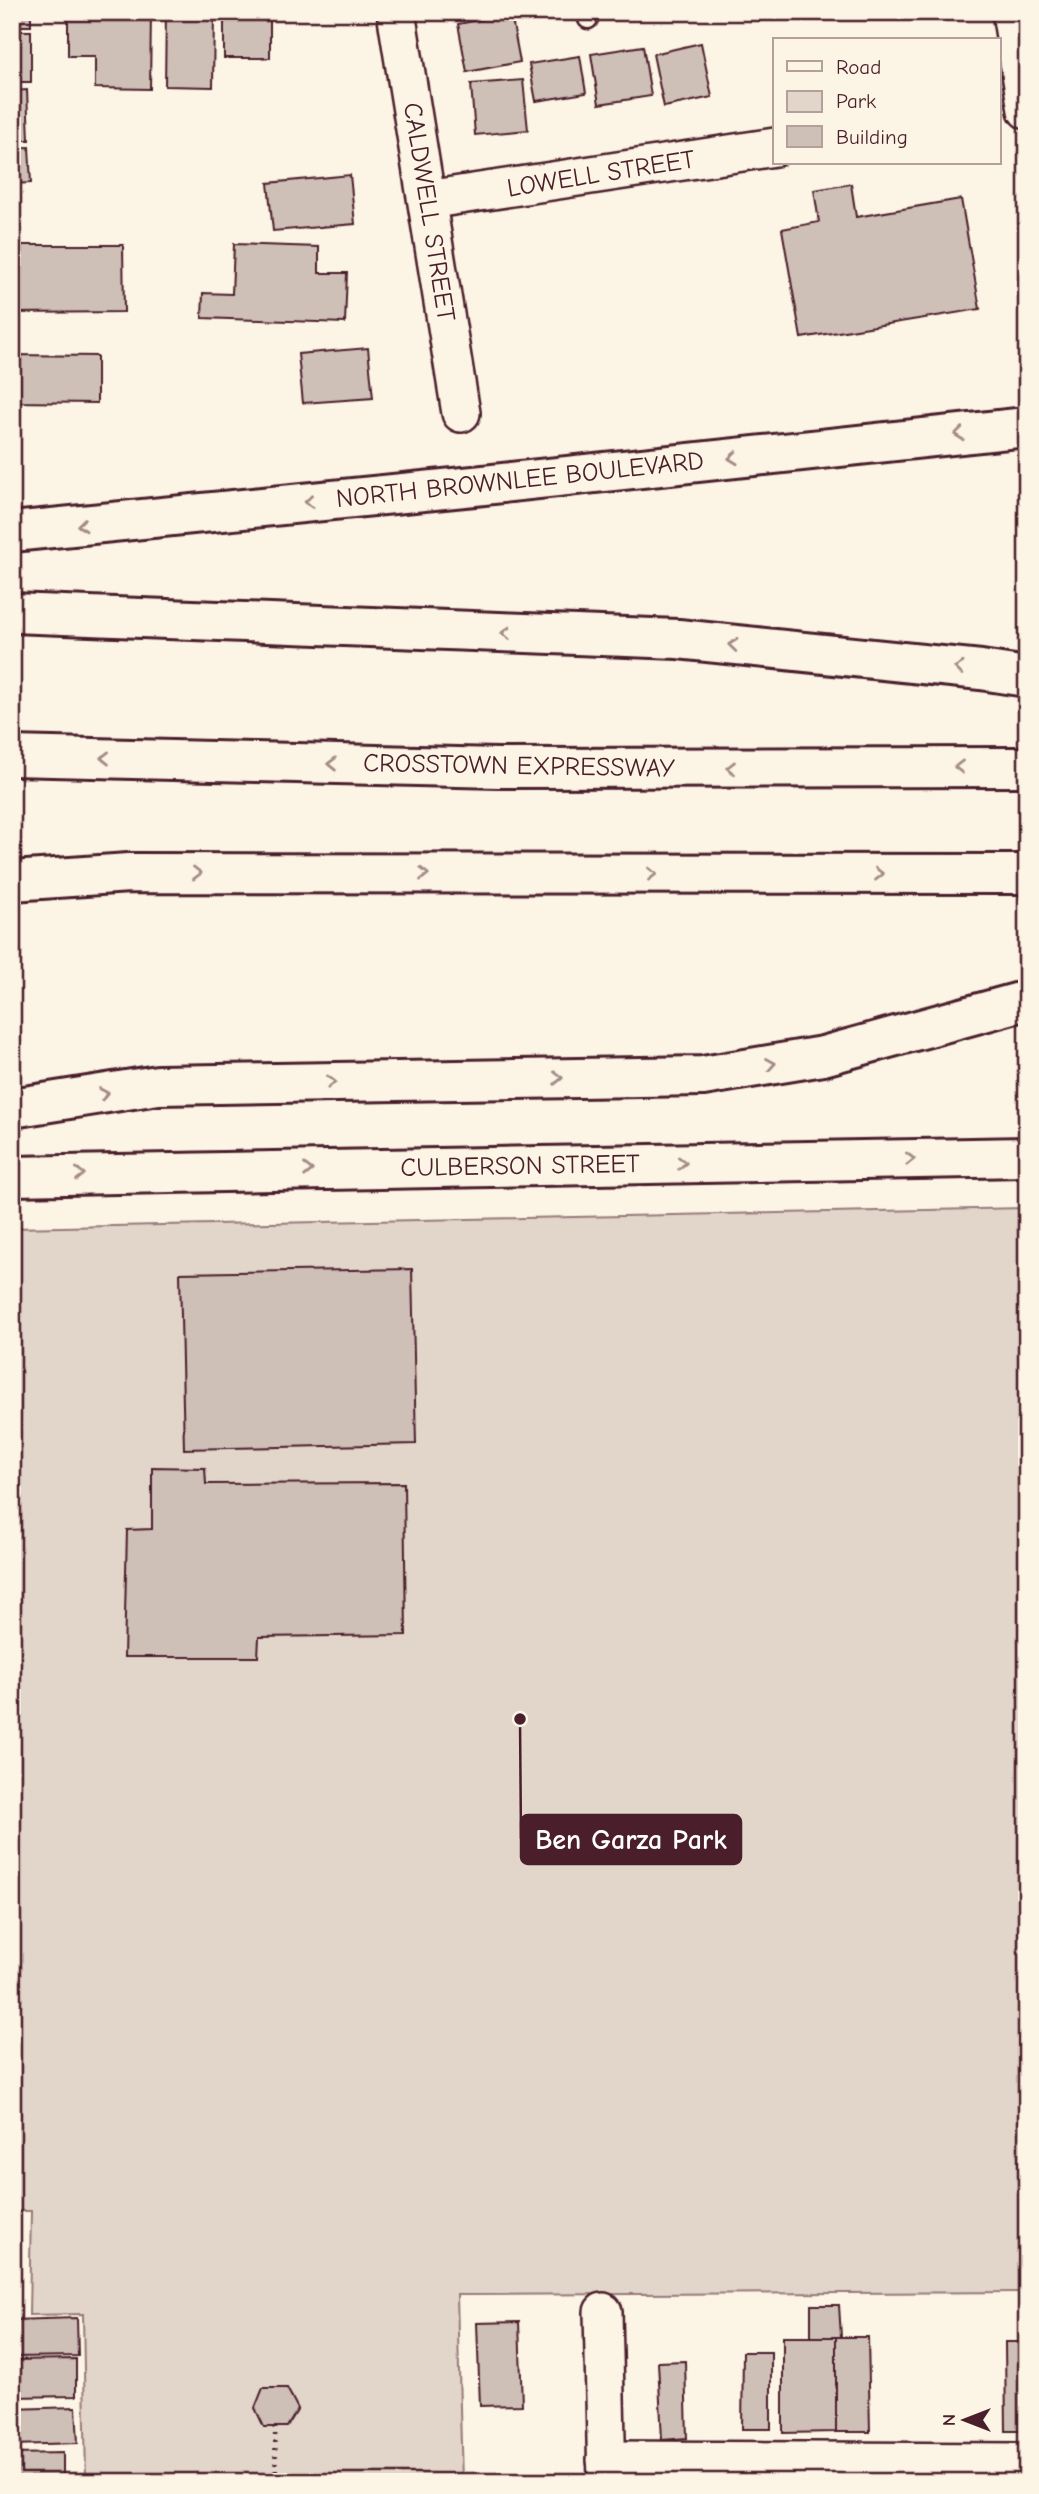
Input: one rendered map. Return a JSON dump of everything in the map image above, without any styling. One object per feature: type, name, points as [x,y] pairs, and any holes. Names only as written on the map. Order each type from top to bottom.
[{"type":"main road","name":"NORTH BROWNLEE BOULEVARD","points":[[12,531],[474,486],[1027,427]]},
{"type":"main road","points":[[12,612],[678,639],[1027,677]]},
{"type":"main road","points":[[12,627],[440,631]]},
{"type":"main road","name":"CROSSTOWN EXPRESSWAY","points":[[12,756],[498,768],[1027,767]]},
{"type":"main road","points":[[12,871],[1027,874]]},
{"type":"main road","points":[[12,881],[129,873]]},
{"type":"main road","points":[[12,1108],[158,1085],[704,1076],[823,1056],[986,1009],[1027,1000]]},
{"type":"main road","name":"CULBERSON STREET","points":[[12,1175],[1027,1157]]},
{"type":"street","name":"CALDWELL STREET","points":[[396,12],[461,412]]},
{"type":"street","points":[[1000,112],[1027,109],[1011,12]]},
{"type":"street","name":"LOWELL STREET","points":[[427,201],[773,147]]},
{"type":"street","points":[[603,2312],[606,2471],[1027,2462]]},
{"type":"path","points":[[275,2427],[276,2482]]},
{"type":"green space","points":[[1027,1208],[1027,2292],[457,2295],[462,2482],[86,2482],[83,2314],[29,2315],[31,2211],[12,2211],[12,1228]]},
{"type":"building","points":[[12,12],[31,12],[31,26],[12,26]]},
{"type":"building","points":[[68,12],[151,12],[150,89],[95,88],[95,56],[68,56]]},
{"type":"building","points":[[166,12],[214,12],[213,87],[165,86]]},
{"type":"building","points":[[224,12],[270,12],[270,58],[224,58]]},
{"type":"building","points":[[511,14],[520,62],[467,72],[458,24]]},
{"type":"building","points":[[12,31],[31,31],[31,82],[12,82]]},
{"type":"building","points":[[701,43],[712,97],[664,107],[653,54]]},
{"type":"building","points":[[643,46],[651,96],[599,104],[591,54]]},
{"type":"building","points":[[580,56],[586,93],[536,101],[529,64]]},
{"type":"building","points":[[523,80],[528,130],[475,135],[471,84]]},
{"type":"building","points":[[27,90],[29,140],[12,140],[12,91]]},
{"type":"building","points":[[29,147],[31,183],[12,184],[12,148]]},
{"type":"building","points":[[350,175],[355,224],[273,231],[268,183]]},
{"type":"building","points":[[851,184],[856,217],[961,199],[980,309],[801,338],[782,229],[819,222],[814,190]]},
{"type":"building","points":[[12,199],[16,199],[16,237],[12,237]]},
{"type":"building","points":[[234,244],[319,247],[319,273],[347,273],[345,323],[202,318],[203,293],[232,294]]},
{"type":"building","points":[[14,245],[123,245],[124,312],[12,313]]},
{"type":"building","points":[[368,348],[373,398],[303,403],[298,354]]},
{"type":"building","points":[[12,355],[97,356],[97,403],[12,402]]},
{"type":"building","points":[[412,1269],[416,1444],[184,1449],[180,1273]]},
{"type":"building","points":[[152,1467],[205,1468],[206,1484],[404,1483],[406,1635],[259,1637],[258,1657],[124,1657],[127,1530],[152,1529]]},
{"type":"building","points":[[811,2305],[839,2305],[841,2337],[811,2337]]},
{"type":"building","points":[[77,2318],[78,2356],[12,2357],[12,2320]]},
{"type":"building","points":[[519,2322],[522,2405],[480,2406],[477,2323]]},
{"type":"building","points":[[783,2337],[836,2337],[836,2432],[783,2433]]},
{"type":"building","points":[[836,2337],[868,2337],[870,2432],[836,2432]]},
{"type":"building","points":[[1005,2342],[1027,2342],[1027,2431],[1006,2431]]},
{"type":"building","points":[[743,2352],[771,2352],[771,2429],[742,2429]]},
{"type":"building","points":[[76,2359],[76,2396],[12,2397],[12,2360]]},
{"type":"building","points":[[685,2361],[687,2438],[662,2440],[658,2362]]},
{"type":"building","points":[[263,2388],[287,2388],[298,2409],[287,2427],[264,2427],[255,2408]]},
{"type":"building","points":[[76,2407],[78,2443],[12,2445],[12,2409]]},
{"type":"building","points":[[63,2453],[63,2482],[12,2482],[12,2454]]},
{"type":"place","name":"Ben Garza Park","points":[[520,1719]]}]
